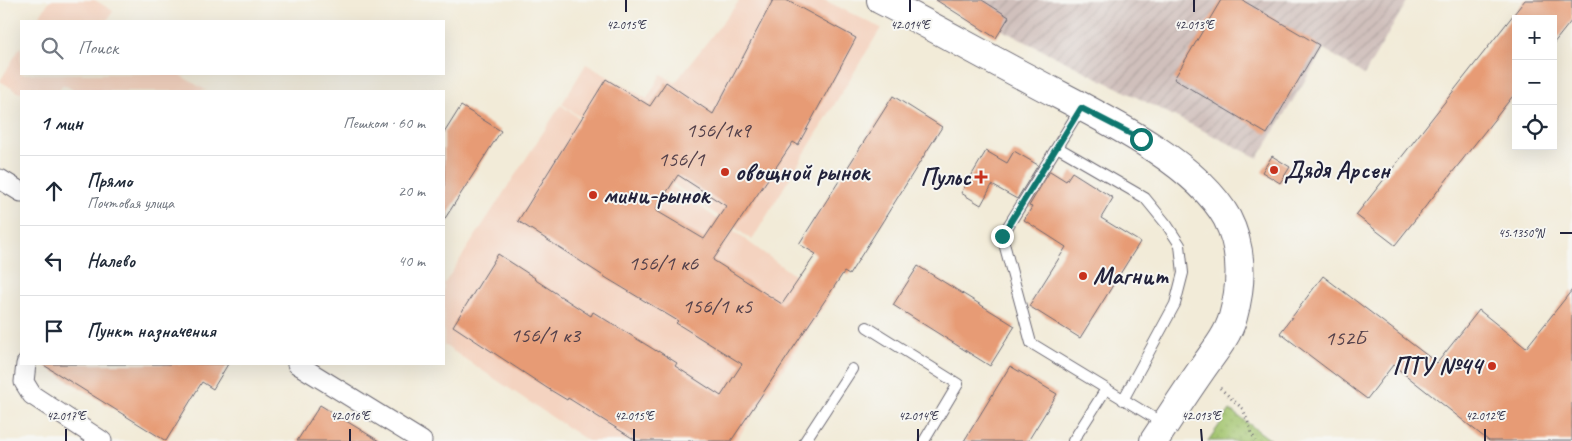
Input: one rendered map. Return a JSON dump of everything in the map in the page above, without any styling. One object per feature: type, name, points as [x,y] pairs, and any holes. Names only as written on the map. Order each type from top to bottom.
[{"type":"main road","points":[[893,3],[1081,108],[1141,139],[1185,170],[1208,192],[1226,217],[1236,240],[1240,263],[1238,291],[1232,318],[1222,341],[1159,433]]},
{"type":"street","points":[[0,179],[20,191]]},
{"type":"street","points":[[26,365],[24,382],[32,395],[102,441]]},
{"type":"street","points":[[300,365],[422,441]]},
{"type":"lane","points":[[1081,108],[1002,236],[1031,343],[1123,400],[1159,433]]},
{"type":"lane","points":[[1056,147],[1145,198],[1167,225],[1180,245],[1183,273],[1175,304],[1123,400]]},
{"type":"lane","points":[[867,327],[958,384],[924,441]]},
{"type":"lane","points":[[805,441],[852,369]]},
{"type":"lane","points":[[1073,441],[1106,389]]},
{"type":"path","points":[[1201,370],[1243,409],[1255,441]]},
{"type":"shaded area","points":[[50,0],[95,0],[113,11],[108,20],[37,20]]},
{"type":"shaded area","name":"овощной рынок","points":[[740,0],[824,0],[881,28],[752,240],[562,104],[586,64],[647,99],[661,74],[675,83]]},
{"type":"shaded area","points":[[969,0],[1408,0],[1364,75],[1324,49],[1258,158],[964,11]]},
{"type":"shaded area","points":[[20,48],[20,75],[180,75],[205,90],[73,90],[63,84],[59,90],[20,90],[20,93],[0,81]]},
{"type":"shaded area","name":"мини-рынок","points":[[561,105],[828,300],[736,441],[588,441],[445,346],[445,282]]},
{"type":"green space","points":[[1230,410],[1272,441],[1208,441]]},
{"type":"building","points":[[773,0],[786,0],[856,38],[798,145],[793,142],[713,260],[782,304],[816,254],[799,244],[893,96],[942,127],[849,275],[844,272],[731,441],[637,441],[568,398],[567,400],[547,388],[453,326],[498,254],[591,316],[593,312],[677,363],[675,366],[721,396],[742,364],[676,323],[678,321],[518,221],[606,79],[650,106],[666,82],[713,114]],"holes":[[[678,175],[726,206],[704,239],[655,210]]]},
{"type":"building","points":[[936,0],[982,0],[1009,17],[996,38]]},
{"type":"building","points":[[1221,0],[1242,0],[1319,45],[1267,134],[1174,79]]},
{"type":"building","points":[[1525,0],[1572,0],[1572,20],[1557,39],[1557,15],[1513,15]]},
{"type":"building","points":[[1512,17],[1512,97],[1395,245],[1356,215]]},
{"type":"building","points":[[461,106],[501,131],[445,218],[445,131]]},
{"type":"building","points":[[986,151],[1007,163],[1014,151],[1038,165],[1017,199],[992,185],[981,205],[961,193]]},
{"type":"building","points":[[1272,156],[1290,167],[1280,183],[1262,172]]},
{"type":"building","name":"Магнит","points":[[1050,171],[1066,181],[1072,172],[1113,198],[1101,218],[1140,242],[1080,338],[1029,306],[1066,247],[1024,220],[1032,207],[1029,206]]},
{"type":"building","points":[[918,266],[1015,326],[990,366],[893,305]]},
{"type":"building","points":[[1323,276],[1437,363],[1479,310],[1526,348],[1572,290],[1572,441],[1489,441],[1393,365],[1367,399],[1280,333]]},
{"type":"building","points":[[44,365],[227,365],[213,389],[202,382],[166,441]]},
{"type":"building","points":[[1010,366],[1057,394],[1028,441],[964,441]]},
{"type":"building","points":[[320,405],[379,441],[297,441]]},
{"type":"place","name":"Дядя Арсен","points":[[1274,170]]},
{"type":"place","name":"овощной рынок","points":[[725,172]]},
{"type":"place","name":"Пульс","points":[[981,177]]},
{"type":"place","name":"мини-рынок","points":[[593,195]]},
{"type":"place","name":"Магнит","points":[[1083,276]]},
{"type":"place","name":"ПТУ №44","points":[[1492,366]]},
{"type":"route","points":[[1002,236],[1081,108],[1141,139]]}]
